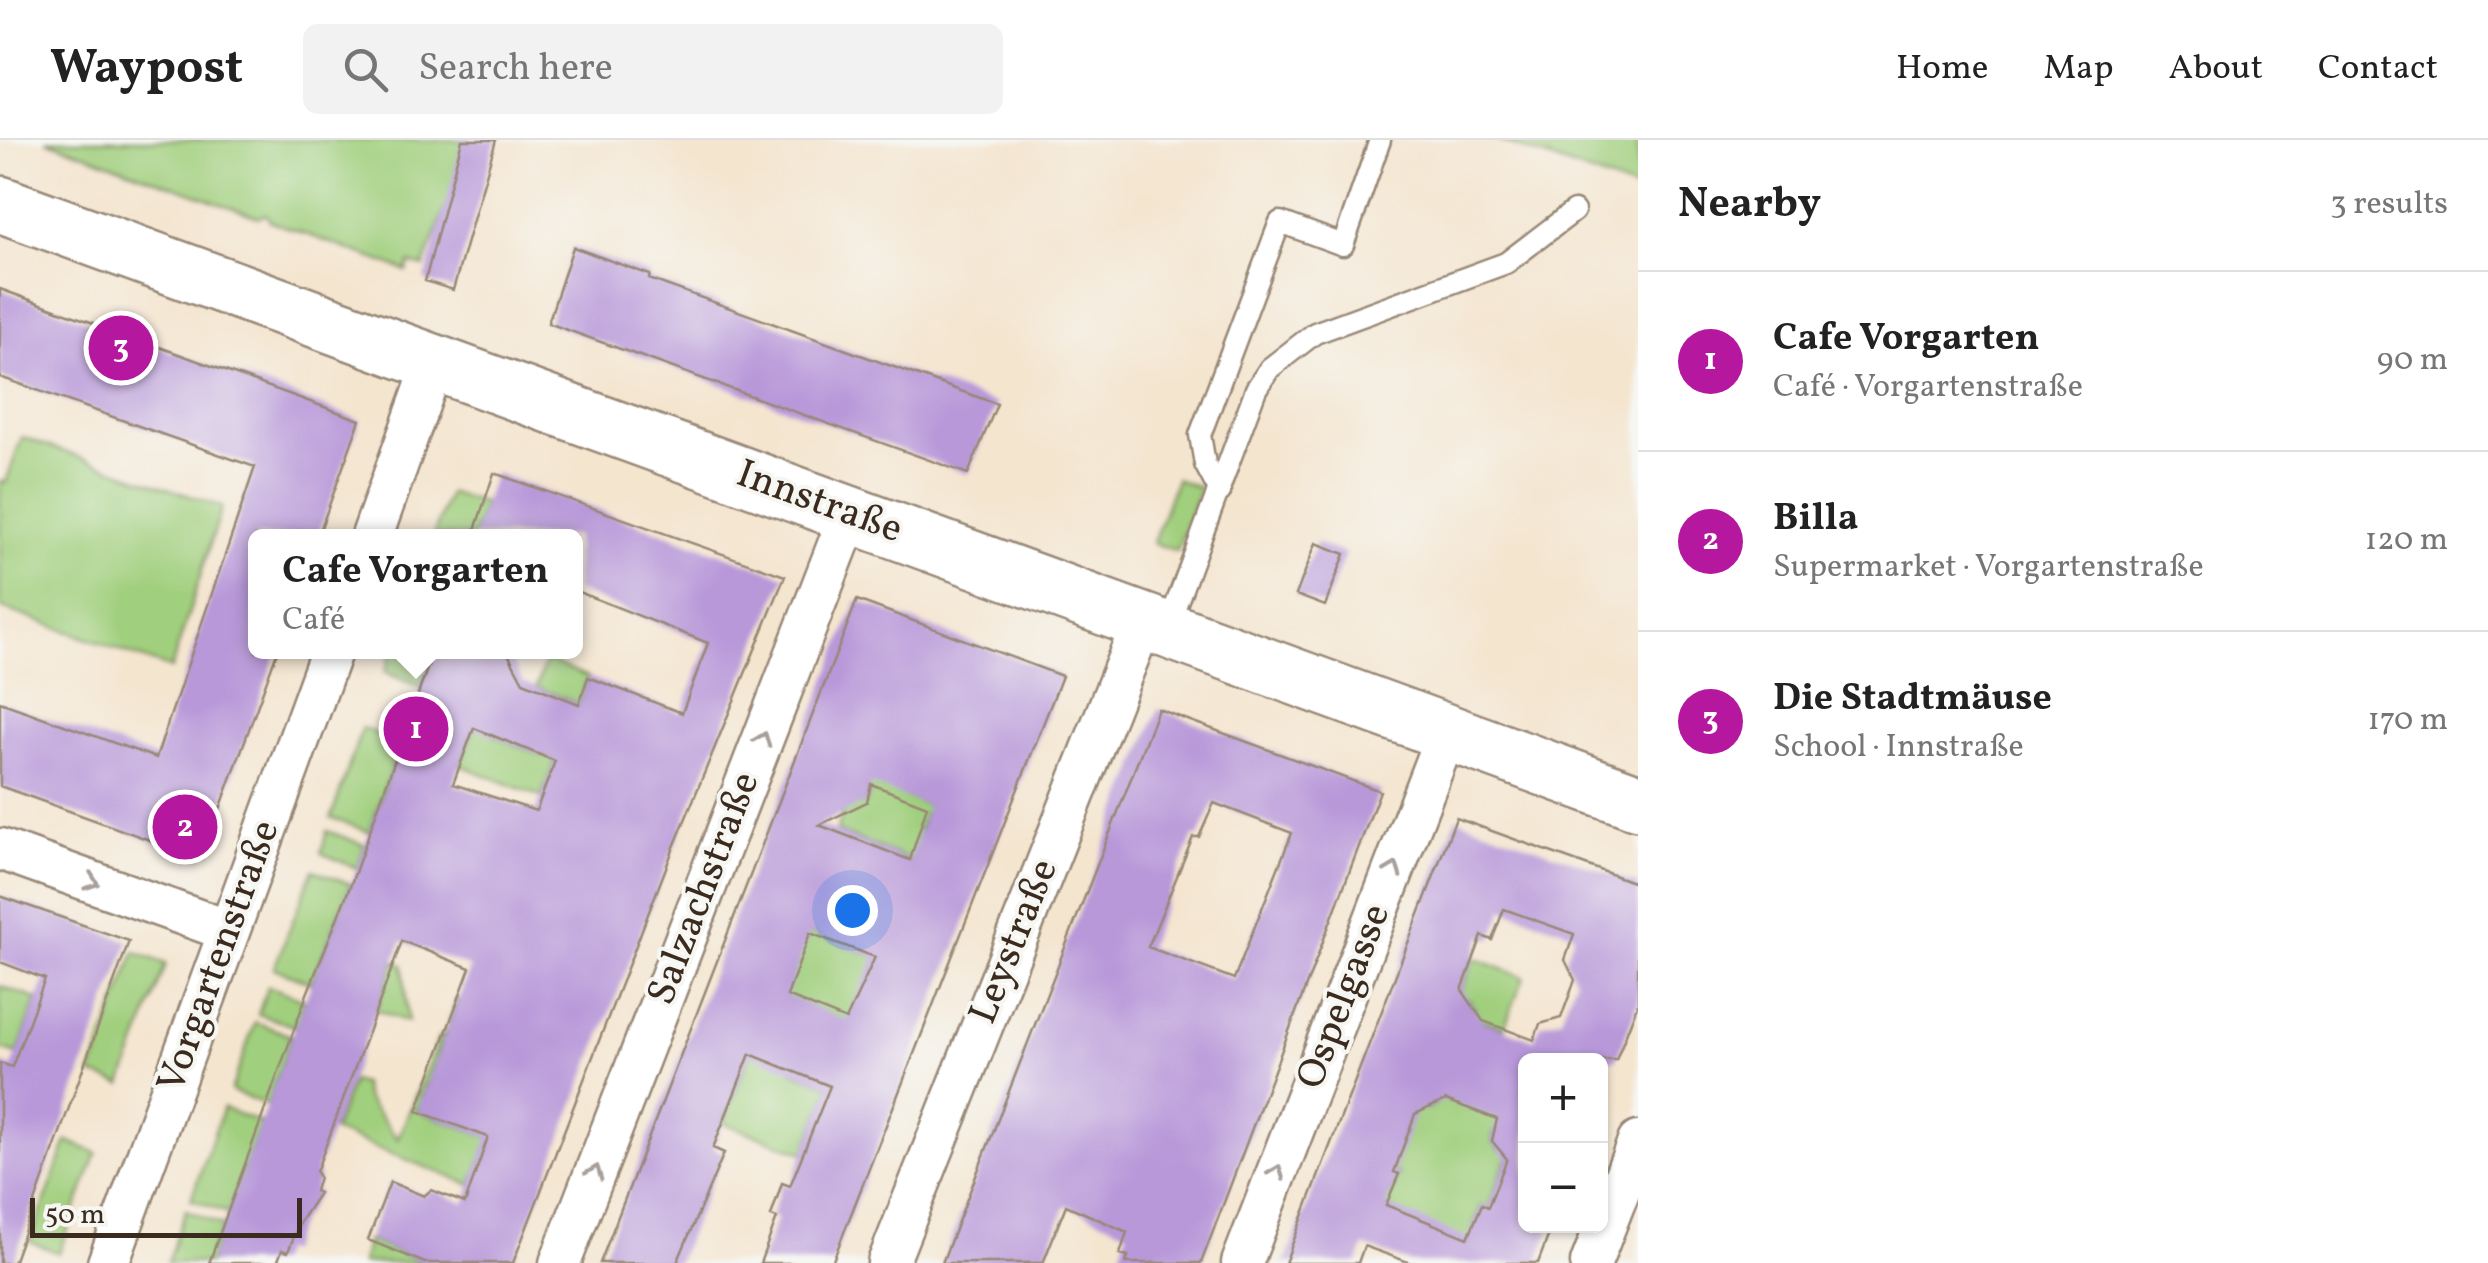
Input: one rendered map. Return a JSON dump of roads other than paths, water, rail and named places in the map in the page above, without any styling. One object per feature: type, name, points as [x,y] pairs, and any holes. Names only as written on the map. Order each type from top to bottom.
[{"type":"main road","name":"Innstraße","points":[[0,204],[1638,802]]},
{"type":"street","points":[[374,529],[434,362]]},
{"type":"street","name":"Salzachstraße","points":[[560,1263],[850,514]]},
{"type":"street","name":"Leystraße","points":[[888,1263],[1155,625]]},
{"type":"street","name":"Vorgartenstraße","points":[[108,1263],[328,659]]},
{"type":"street","name":"Ospelgasse","points":[[1242,1263],[1447,732]]},
{"type":"street","points":[[0,849],[229,930]]},
{"type":"street","points":[[1592,1263],[1638,1142]]},
{"type":"lane","points":[[1220,492],[1200,452],[1200,435],[1280,222],[1343,245],[1380,140]]},
{"type":"lane","points":[[1155,625],[1220,492],[1256,388],[1270,368],[1315,332],[1506,263],[1574,211]]},
{"type":"place","name":"Die Stadtmäuse","points":[[121,348]]},
{"type":"place","name":"Cafe Vorgarten","points":[[416,729]]},
{"type":"place","name":"Billa","points":[[185,827]]}]
